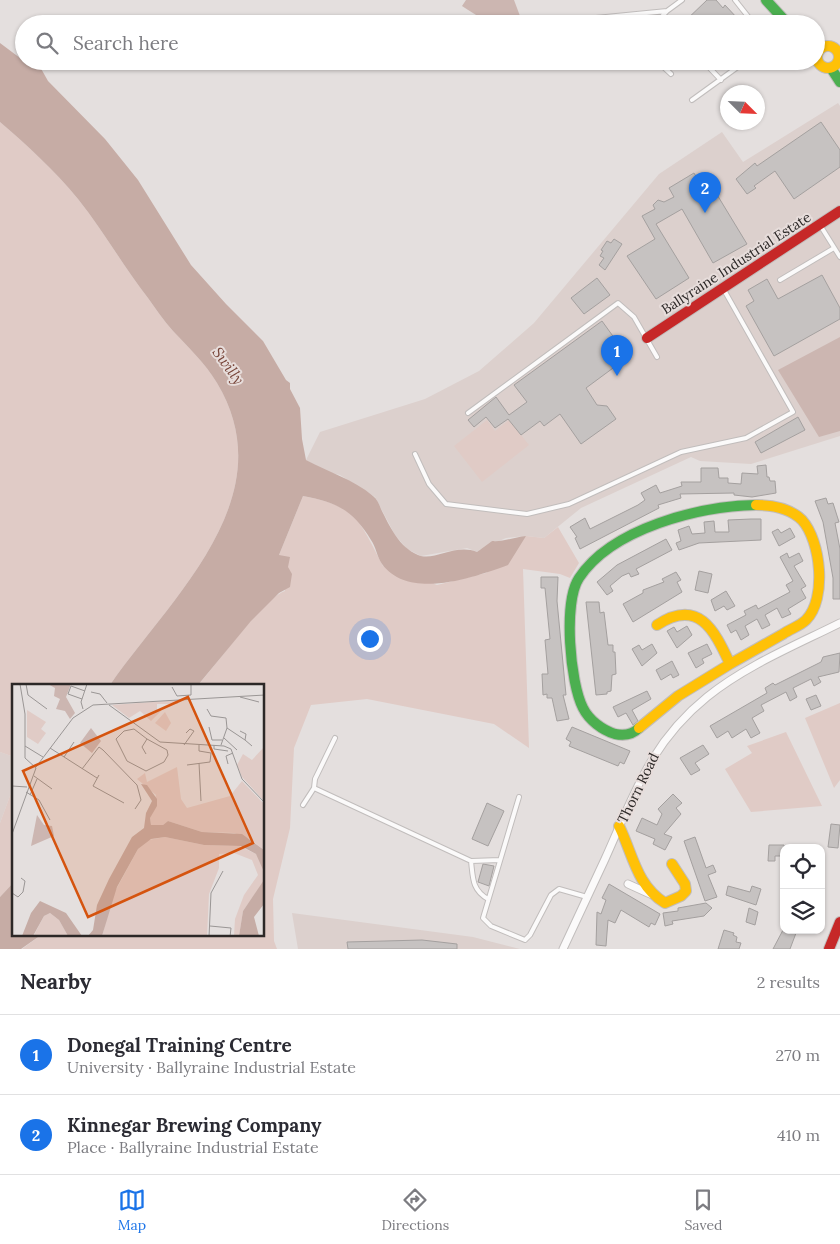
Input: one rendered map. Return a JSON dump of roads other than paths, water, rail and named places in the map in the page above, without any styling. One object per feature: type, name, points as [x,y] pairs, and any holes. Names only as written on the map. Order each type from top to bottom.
[{"type":"street","points":[[766,0],[780,15]]},
{"type":"street","points":[[825,47],[830,46],[839,53],[837,64],[831,68],[825,67]]},
{"type":"street","points":[[831,68],[840,82]]},
{"type":"street","name":"Ballyraine Industrial Estate","points":[[647,338],[840,211]]},
{"type":"street","points":[[769,505],[784,509],[802,520],[812,537],[818,570],[819,594],[815,606],[805,621],[730,664],[678,696],[643,727],[626,736],[618,736],[595,723],[582,707],[576,684],[570,604],[577,580],[586,569],[607,552],[673,517],[701,510],[750,506],[769,505]]},
{"type":"street","points":[[656,625],[676,614],[688,613],[701,619],[713,632],[730,664]]},
{"type":"street","name":"Thorn Road","points":[[563,949],[652,757],[664,738],[708,696],[748,671],[840,623]]},
{"type":"street","points":[[699,683],[708,696]]},
{"type":"street","points":[[619,826],[626,838],[637,874],[651,894]]},
{"type":"street","points":[[628,884],[651,894],[664,903],[681,896],[686,891],[685,884],[672,864]]},
{"type":"street","points":[[829,949],[837,939],[840,922]]},
{"type":"lane","points":[[663,15],[682,0]]},
{"type":"lane","points":[[735,0],[747,15]]},
{"type":"lane","points":[[626,15],[667,11]]},
{"type":"lane","points":[[667,70],[671,74]]},
{"type":"lane","points":[[712,70],[721,80]]},
{"type":"lane","points":[[692,100],[734,70]]},
{"type":"lane","points":[[820,225],[840,257]]},
{"type":"lane","points":[[780,280],[834,248]]},
{"type":"lane","points":[[415,454],[429,484],[446,504],[527,514],[569,504],[682,452],[746,438],[768,427],[793,412],[723,288]]},
{"type":"lane","points":[[468,413],[618,303],[634,317],[657,357]]},
{"type":"lane","points":[[303,805],[314,788],[315,779],[335,738]]},
{"type":"lane","points":[[314,788],[470,861],[500,860]]},
{"type":"lane","points":[[519,797],[483,918],[491,926],[525,940],[530,936],[551,895],[559,889],[587,897]]},
{"type":"lane","points":[[470,861],[474,888],[479,894],[488,899]]},
{"type":"water","name":"Swilly","points":[[0,43],[15,54],[15,70],[42,70],[48,81],[105,139],[138,180],[191,265],[263,341],[286,380],[290,383],[290,389],[300,408],[302,439],[306,460],[349,480],[373,496],[400,542],[418,555],[424,557],[461,550],[477,552],[492,541],[526,536],[508,565],[461,580],[443,583],[425,584],[408,581],[394,575],[382,564],[371,540],[350,514],[325,501],[303,496],[279,555],[290,557],[288,567],[292,574],[290,587],[279,593],[251,621],[199,684],[111,684],[188,582],[212,544],[229,506],[238,466],[235,425],[217,383],[202,362],[163,319],[87,211],[50,168],[0,122]]},
{"type":"water","points":[[12,884],[12,936],[40,936],[21,949],[0,949],[0,897]]},
{"type":"place","name":"Kinnegar Brewing Company","points":[[705,213]]},
{"type":"place","name":"Donegal Training Centre","points":[[617,376]]}]
